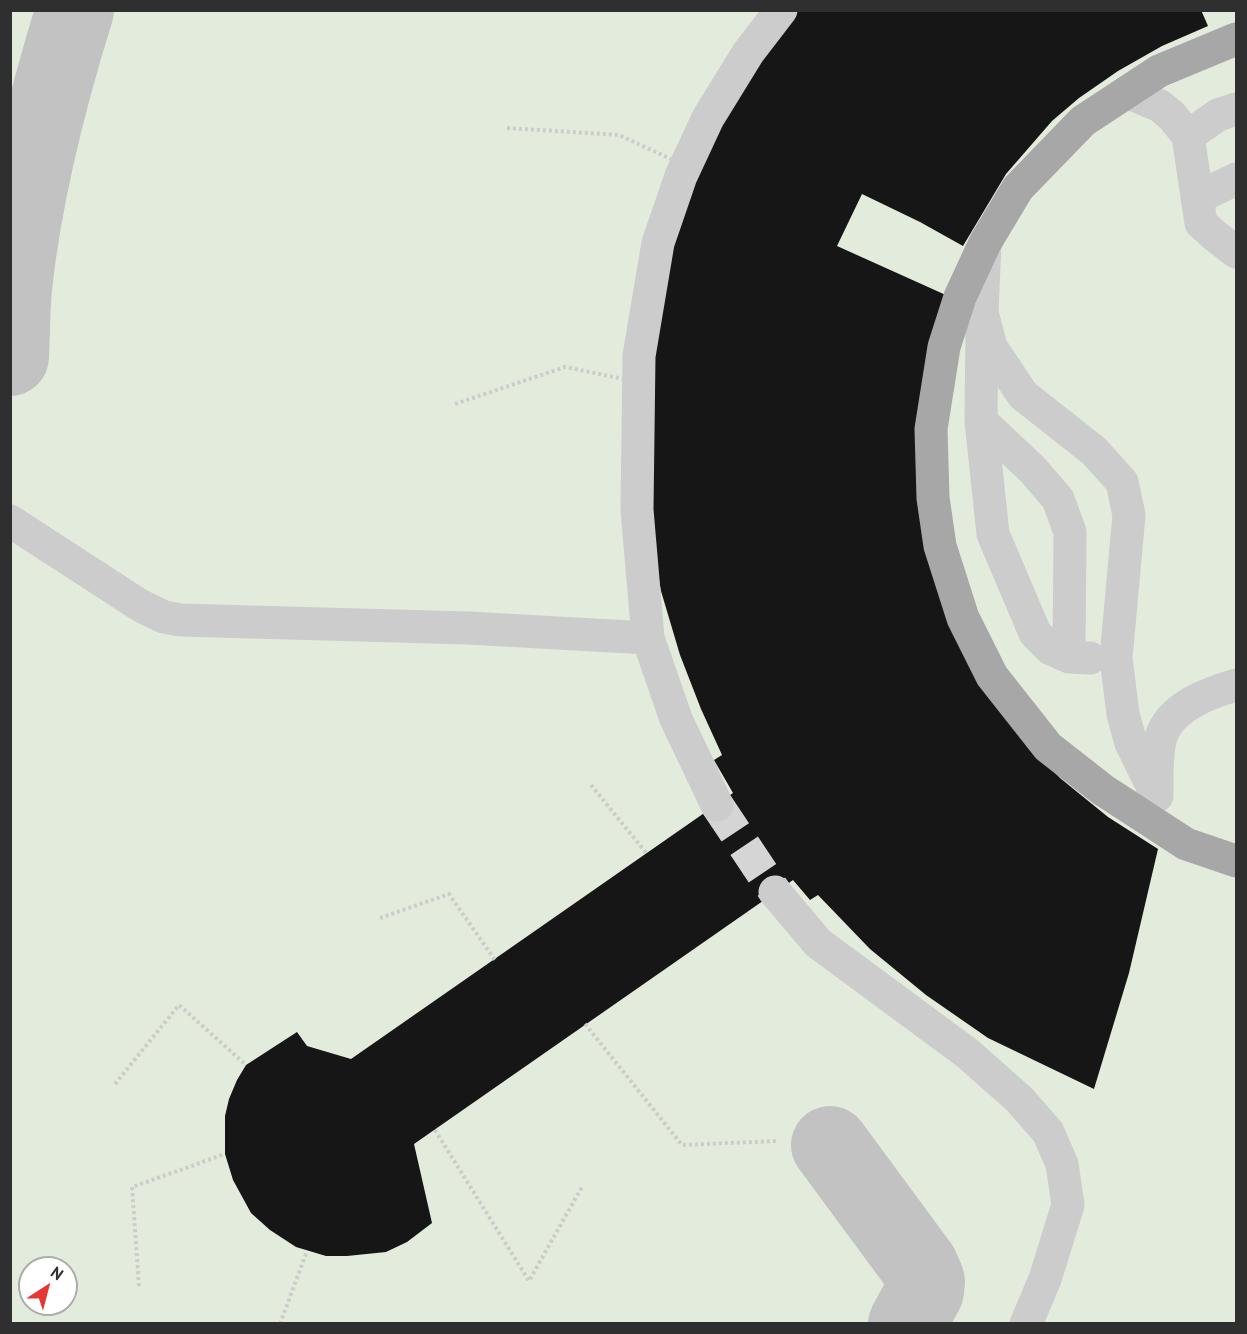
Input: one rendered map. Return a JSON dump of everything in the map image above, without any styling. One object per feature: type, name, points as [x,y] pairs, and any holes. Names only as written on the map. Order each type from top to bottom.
[{"type":"main road","points":[[1236,39],[1159,72],[1083,121],[1018,188],[985,243],[960,297],[944,347],[931,429],[933,498],[940,546],[963,618],[992,676],[1048,747],[1103,790],[1186,844],[1236,861]]},
{"type":"lane","points":[[717,805],[676,719],[648,638],[637,510],[639,356],[658,243],[681,176],[708,118],[748,53],[781,10]]},
{"type":"lane","points":[[1128,92],[1160,106],[1172,116],[1188,136],[1202,223],[1236,252]]},
{"type":"lane","points":[[1188,136],[1218,115],[1236,109]]},
{"type":"lane","points":[[1197,198],[1236,179]]},
{"type":"lane","points":[[985,243],[981,422],[993,534],[1035,633],[1050,649],[1069,657],[1116,658]]},
{"type":"lane","points":[[982,312],[991,346],[1023,394],[1094,451],[1122,482],[1129,515],[1116,658],[1123,714],[1131,743],[1157,796],[1186,844]]},
{"type":"lane","points":[[981,422],[1032,469],[1058,499],[1070,532],[1069,657]]},
{"type":"lane","points":[[10,521],[141,606],[164,617],[180,620],[468,628],[648,638]]},
{"type":"lane","points":[[1157,796],[1157,758],[1161,737],[1170,719],[1192,703],[1214,692],[1236,685]]},
{"type":"lane","points":[[775,892],[818,943],[967,1053],[1019,1099],[1048,1132],[1062,1164],[1068,1205],[1045,1279],[1026,1323]]},
{"type":"path","points":[[507,128],[619,135],[697,171]]},
{"type":"path","points":[[455,404],[565,367],[648,384]]},
{"type":"path","points":[[591,786],[647,854]]},
{"type":"path","points":[[380,918],[448,894],[495,960]]},
{"type":"path","points":[[115,1084],[179,1005],[246,1065]]},
{"type":"path","points":[[585,1024],[682,1145],[778,1141]]},
{"type":"path","points":[[435,1130],[529,1281],[583,1185]]},
{"type":"path","points":[[139,1286],[132,1187],[225,1154]]},
{"type":"path","points":[[280,1323],[307,1251]]},
{"type":"green space","points":[[10,11],[1236,11],[1236,1323],[11,1323]]},
{"type":"building","points":[[793,10],[1201,10],[1208,26],[1162,46],[1118,71],[1079,98],[1052,121],[1006,174],[963,246],[862,194],[837,246],[948,296],[921,431],[1013,728],[1060,778],[1108,817],[1158,849],[1129,973],[1094,1089],[988,1038],[926,995],[870,949],[818,895],[810,900],[793,880],[414,1144],[432,1223],[407,1242],[386,1252],[347,1256],[326,1256],[296,1247],[270,1230],[251,1213],[233,1180],[225,1154],[225,1116],[229,1099],[246,1065],[297,1032],[307,1046],[351,1059],[733,793],[714,760],[722,755],[680,655],[661,591],[652,544],[646,408],[673,245],[710,141]]},
{"type":"taxiway","points":[[10,357],[13,288],[23,218],[46,113],[75,10]]},
{"type":"taxiway","points":[[830,1145],[920,1267],[926,1281],[925,1291],[907,1324]]},
{"type":"tunnel","points":[[717,805],[775,892]]}]
